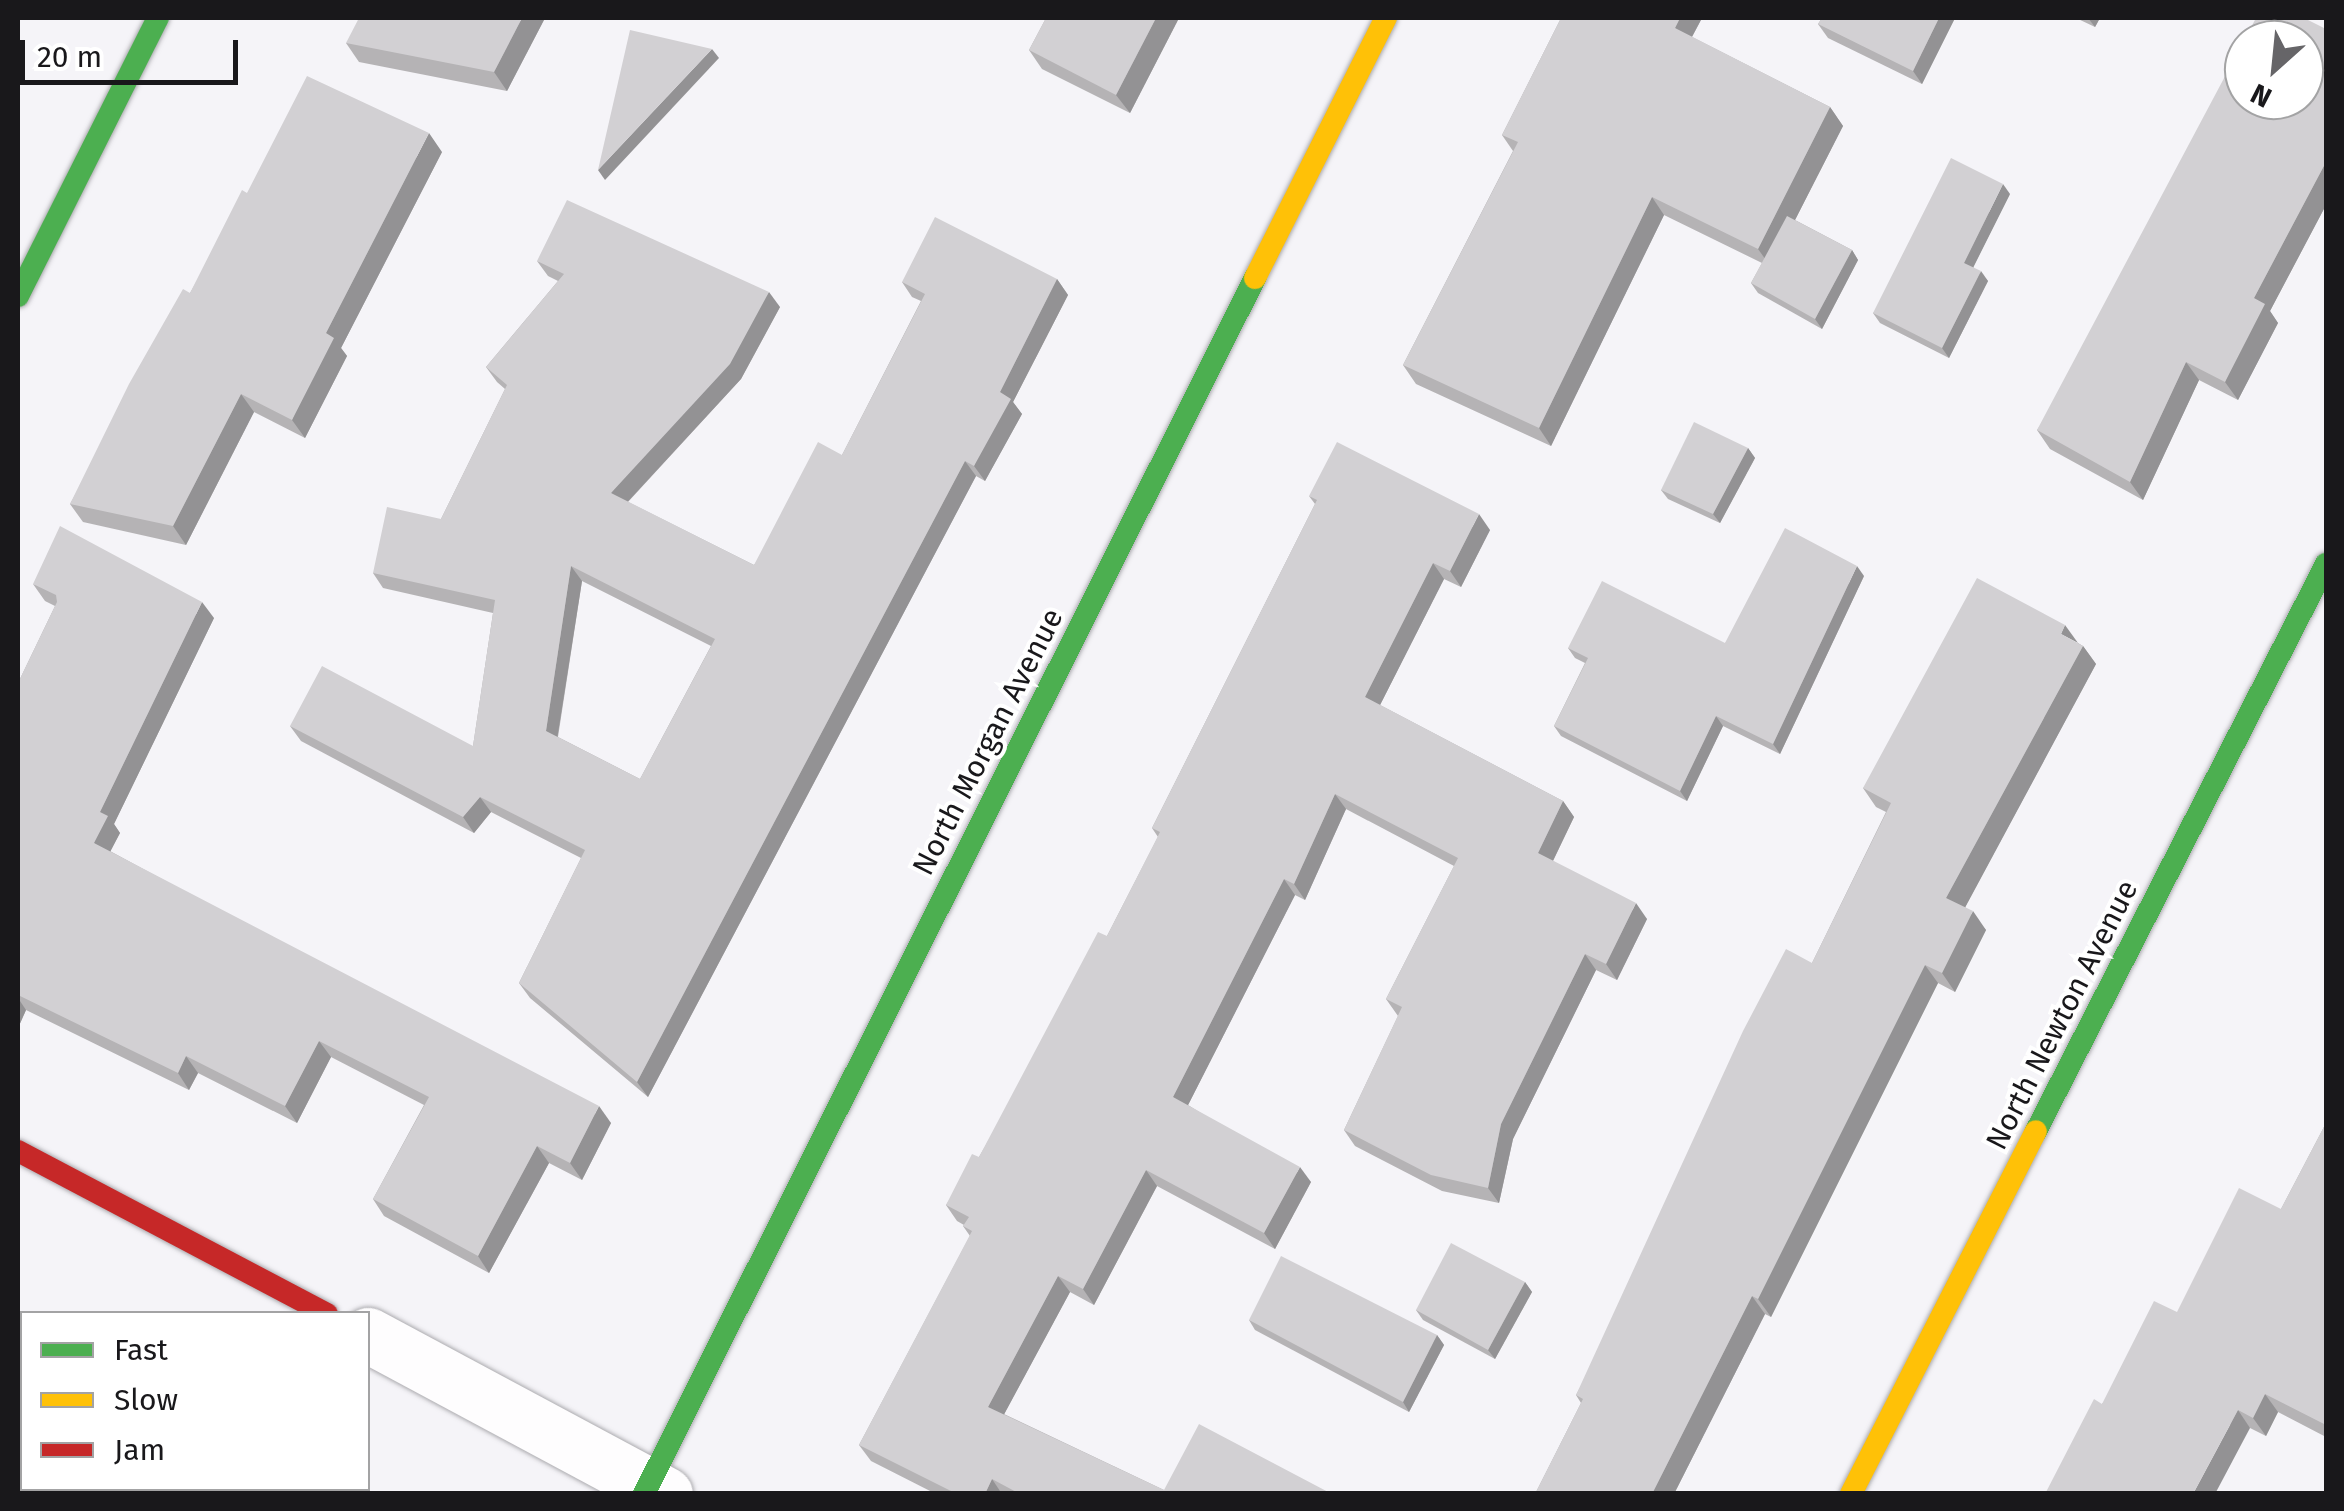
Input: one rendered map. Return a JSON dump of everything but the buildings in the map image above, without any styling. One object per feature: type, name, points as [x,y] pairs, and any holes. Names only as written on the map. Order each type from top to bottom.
[{"type":"street","points":[[18,296],[158,18]]},
{"type":"street","name":"North Morgan Avenue","points":[[652,1491],[1386,18]]},
{"type":"street","name":"North Newton Avenue","points":[[1851,1494],[2326,564]]},
{"type":"street","points":[[18,1151],[320,1311]]},
{"type":"street","points":[[370,1336],[652,1491]]},
{"type":"traffic: fast","points":[[18,296],[158,18]]},
{"type":"traffic: fast","points":[[644,1494],[1255,278]]},
{"type":"traffic: fast","points":[[2036,1131],[2326,564]]},
{"type":"traffic: slow","points":[[1255,278],[1386,18]]},
{"type":"traffic: slow","points":[[1851,1494],[2036,1131]]},
{"type":"traffic: jam","points":[[18,1151],[321,1311]]}]
